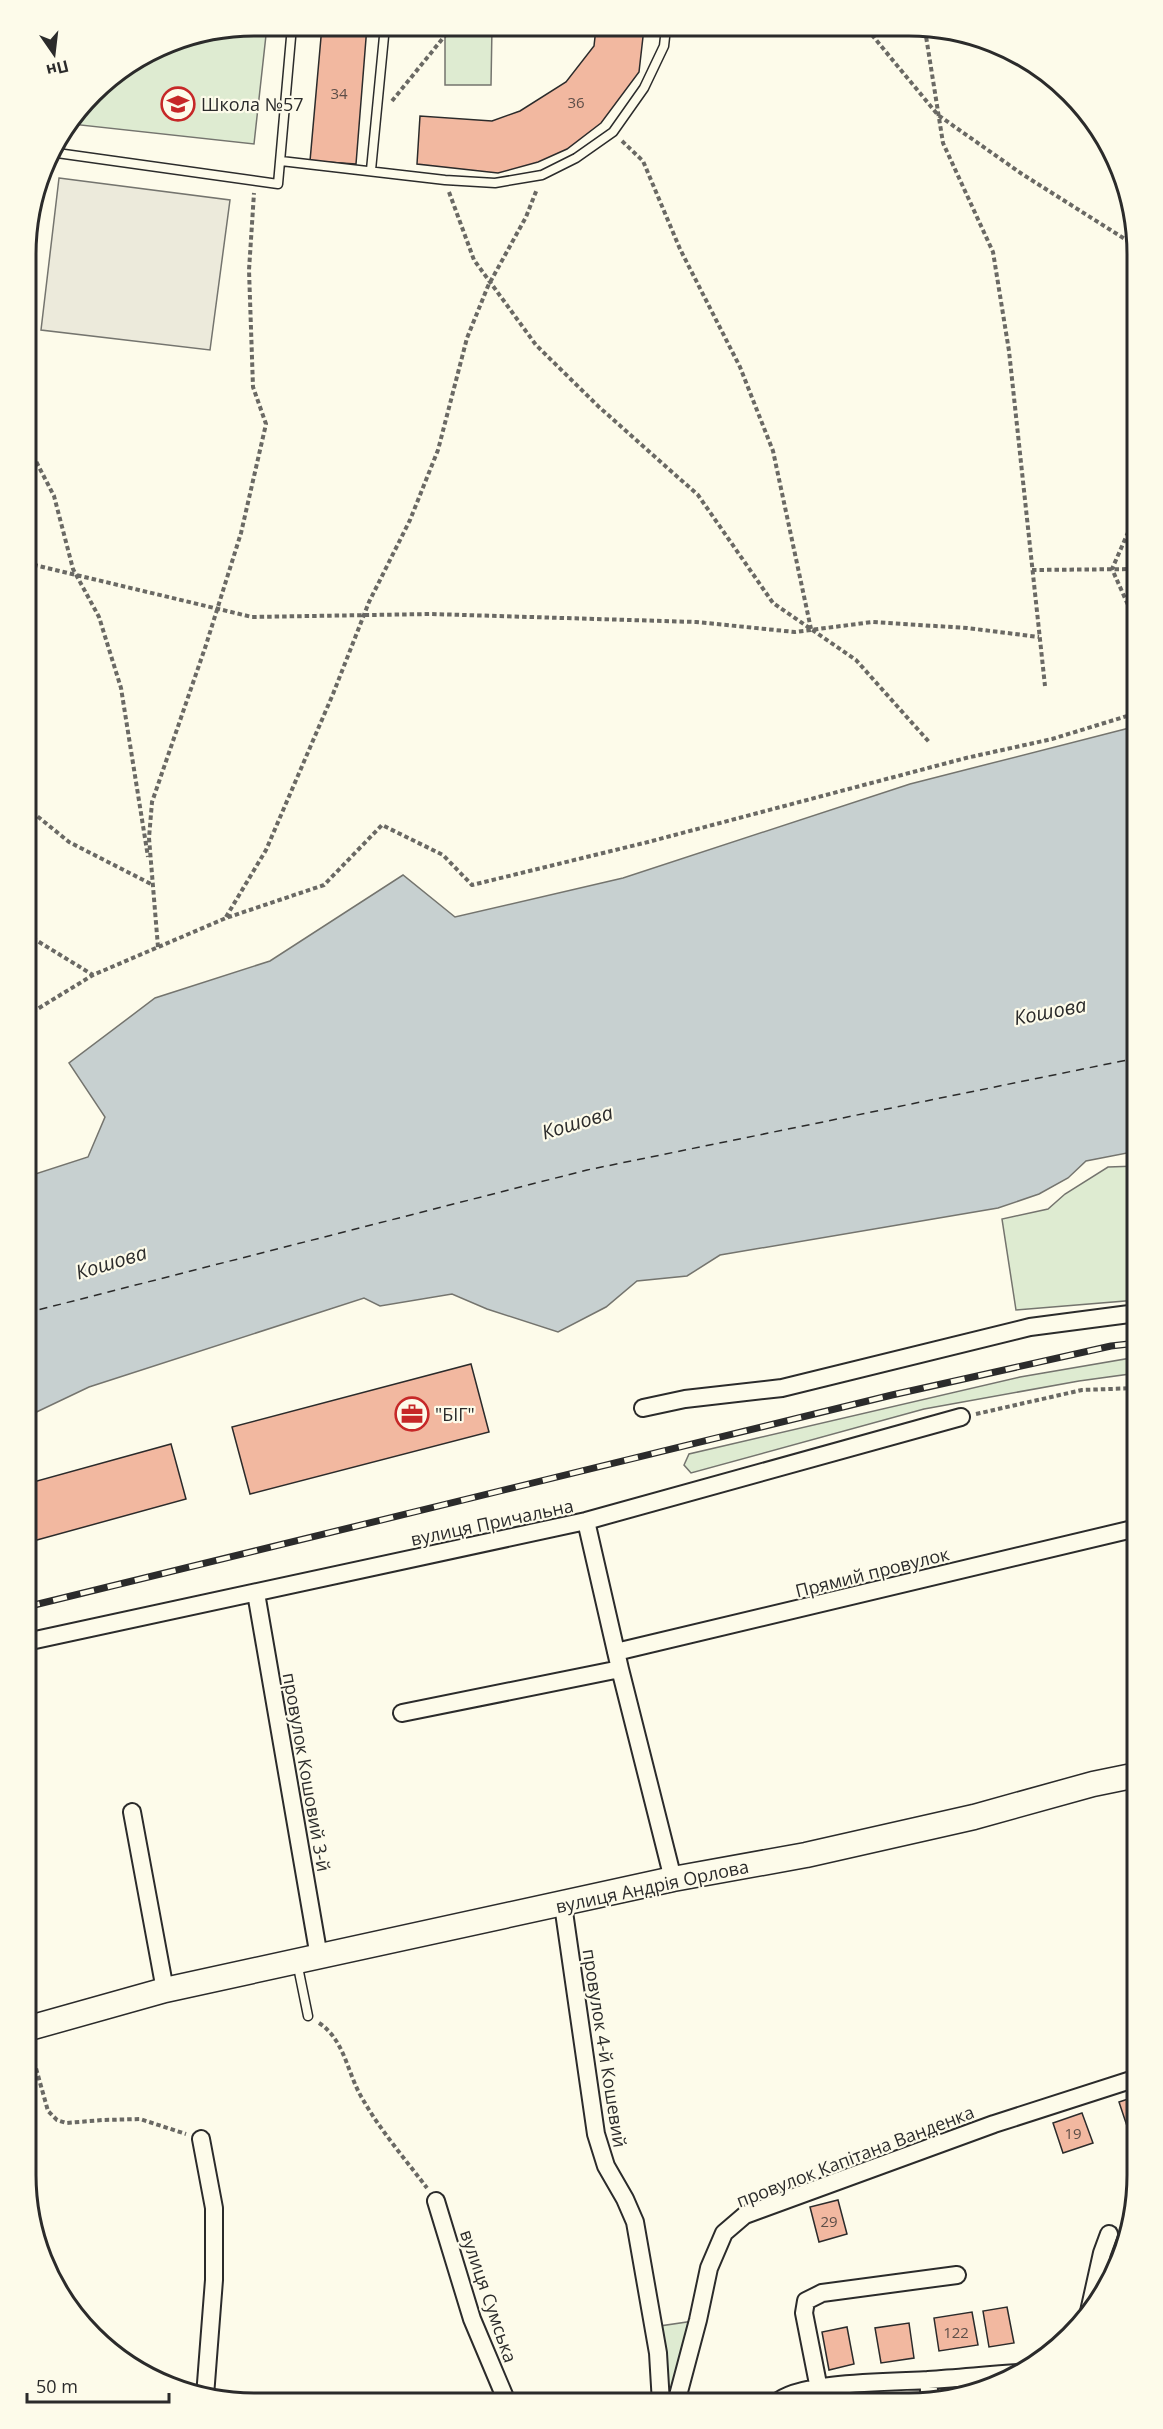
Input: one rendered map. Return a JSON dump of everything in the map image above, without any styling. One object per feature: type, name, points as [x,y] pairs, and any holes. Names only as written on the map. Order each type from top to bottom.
[{"type":"street","points":[[643,1408],[685,1399],[782,1388],[1030,1327],[1127,1314]]},
{"type":"street","name":"вулиця Причальна","points":[[36,1640],[586,1521],[961,1417]]},
{"type":"street","points":[[586,1521],[673,1879]]},
{"type":"street","name":"Прямий провулок","points":[[402,1713],[1127,1531]]},
{"type":"street","name":"провулок Кошовий 3-й","points":[[256,1593],[308,1959]]},
{"type":"street","name":"вулиця Андрія Орлова","points":[[36,2033],[165,1990],[563,1905],[673,1879],[806,1855],[974,1817],[1093,1784],[1127,1777]]},
{"type":"street","points":[[132,1812],[165,1990]]},
{"type":"street","name":"провулок 4-й Кошевий","points":[[563,1905],[596,2134],[606,2166],[631,2210],[635,2222],[658,2353],[660,2393]]},
{"type":"street","name":"провулок Капітана Ванденка","points":[[679,2393],[698,2320],[708,2268],[724,2233],[733,2224],[745,2216],[994,2124],[1127,2081]]},
{"type":"street","points":[[201,2139],[214,2208],[214,2280],[206,2388]]},
{"type":"street","name":"вулиця Сумська","points":[[436,2201],[472,2319],[503,2393]]},
{"type":"street","points":[[1094,2290],[1109,2234]]},
{"type":"street","points":[[819,2389],[804,2313],[806,2301],[822,2293],[957,2275]]},
{"type":"street","points":[[796,2393],[866,2383],[994,2375]]},
{"type":"street","points":[[928,2380],[929,2392]]},
{"type":"lane","points":[[61,154],[278,184],[291,36]]},
{"type":"lane","points":[[371,170],[384,36]]},
{"type":"lane","points":[[281,161],[445,180],[495,183],[542,175],[576,158],[613,132],[644,88],[664,46],[665,36]]},
{"type":"lane","points":[[308,1959],[308,2016]]},
{"type":"path","points":[[376,120],[445,36]]},
{"type":"path","points":[[873,36],[938,115],[1022,174],[1127,240]]},
{"type":"path","points":[[926,36],[943,143],[993,252],[1009,351],[1045,686]]},
{"type":"path","points":[[613,132],[643,161],[680,249],[740,367],[773,451],[812,630]]},
{"type":"path","points":[[226,918],[266,850],[333,694],[363,615],[410,520],[438,450],[467,338],[491,282],[526,217],[542,175]]},
{"type":"path","points":[[158,947],[149,838],[153,802],[241,533],[266,424],[253,387],[249,270],[255,180]]},
{"type":"path","points":[[445,180],[474,260],[536,345],[599,407],[698,495],[773,603],[856,660],[930,743]]},
{"type":"path","points":[[36,461],[54,496],[76,575],[99,618],[121,688],[153,885]]},
{"type":"path","points":[[1127,535],[1112,569],[1127,603]]},
{"type":"path","points":[[36,565],[252,617],[431,614],[512,616],[696,622],[795,632],[872,622],[966,628],[1040,637]]},
{"type":"path","points":[[1032,570],[1127,569]]},
{"type":"path","points":[[36,1010],[93,975],[226,918],[324,885],[382,825],[443,855],[472,885],[648,842],[966,758],[1052,739],[1127,716]]},
{"type":"path","points":[[36,815],[69,842],[153,885]]},
{"type":"path","points":[[36,940],[93,975]]},
{"type":"path","points":[[961,1417],[1082,1390],[1127,1388]]},
{"type":"path","points":[[308,2016],[329,2030],[343,2054],[361,2097],[436,2201]]},
{"type":"path","points":[[36,2068],[48,2111],[57,2120],[66,2123],[140,2119],[201,2139]]},
{"type":"green space","name":"Школа №57","points":[[240,36],[266,36],[254,144],[78,125],[110,90],[145,65],[198,43]]},
{"type":"green space","points":[[445,36],[492,36],[491,85],[445,85]]},
{"type":"green space","points":[[1127,1166],[1127,1301],[1016,1310],[1002,1219],[1048,1209],[1065,1194],[1108,1167]]},
{"type":"green space","points":[[1127,1359],[1127,1374],[924,1409],[691,1473],[684,1465],[689,1454],[1020,1377]]},
{"type":"green space","points":[[694,2321],[672,2393],[666,2393],[660,2326]]},
{"type":"shaded area","points":[[59,178],[230,200],[210,350],[41,330]]},
{"type":"water","name":"Кошова","points":[[1127,729],[1127,1153],[1086,1161],[1068,1178],[1039,1194],[998,1208],[720,1255],[687,1276],[637,1281],[606,1307],[558,1332],[487,1309],[452,1294],[380,1306],[364,1298],[89,1387],[36,1412],[36,1174],[88,1157],[105,1117],[69,1063],[155,998],[270,961],[403,875],[455,917],[623,878],[910,784]]},
{"type":"building","points":[[321,36],[366,36],[356,164],[310,161]]},
{"type":"building","points":[[595,36],[643,36],[639,72],[601,123],[567,149],[538,162],[498,173],[417,164],[420,116],[492,121],[520,111],[566,82],[594,46]]},
{"type":"building","points":[[471,1364],[489,1432],[250,1494],[232,1427]]},
{"type":"building","points":[[171,1444],[186,1499],[36,1540],[36,1481]]},
{"type":"building","points":[[1127,2099],[1127,2126],[1119,2102]]},
{"type":"building","points":[[1082,2113],[1093,2143],[1063,2153],[1053,2123]]},
{"type":"building","points":[[838,2200],[847,2234],[819,2242],[810,2207]]},
{"type":"building","points":[[1007,2307],[1014,2343],[989,2347],[983,2311]]},
{"type":"building","points":[[972,2312],[978,2345],[939,2351],[934,2318]]},
{"type":"building","points":[[909,2323],[914,2358],[881,2363],[875,2328]]},
{"type":"building","points":[[847,2327],[854,2364],[829,2370],[822,2332]]},
{"type":"ferry route","points":[[36,1310],[587,1170],[1127,1060]]},
{"type":"railway","points":[[36,1605],[892,1395],[1127,1344]]},
{"type":"place","name":"Школа №57","points":[[178,104]]},
{"type":"place","name":"\"БІГ\"","points":[[412,1414]]}]
